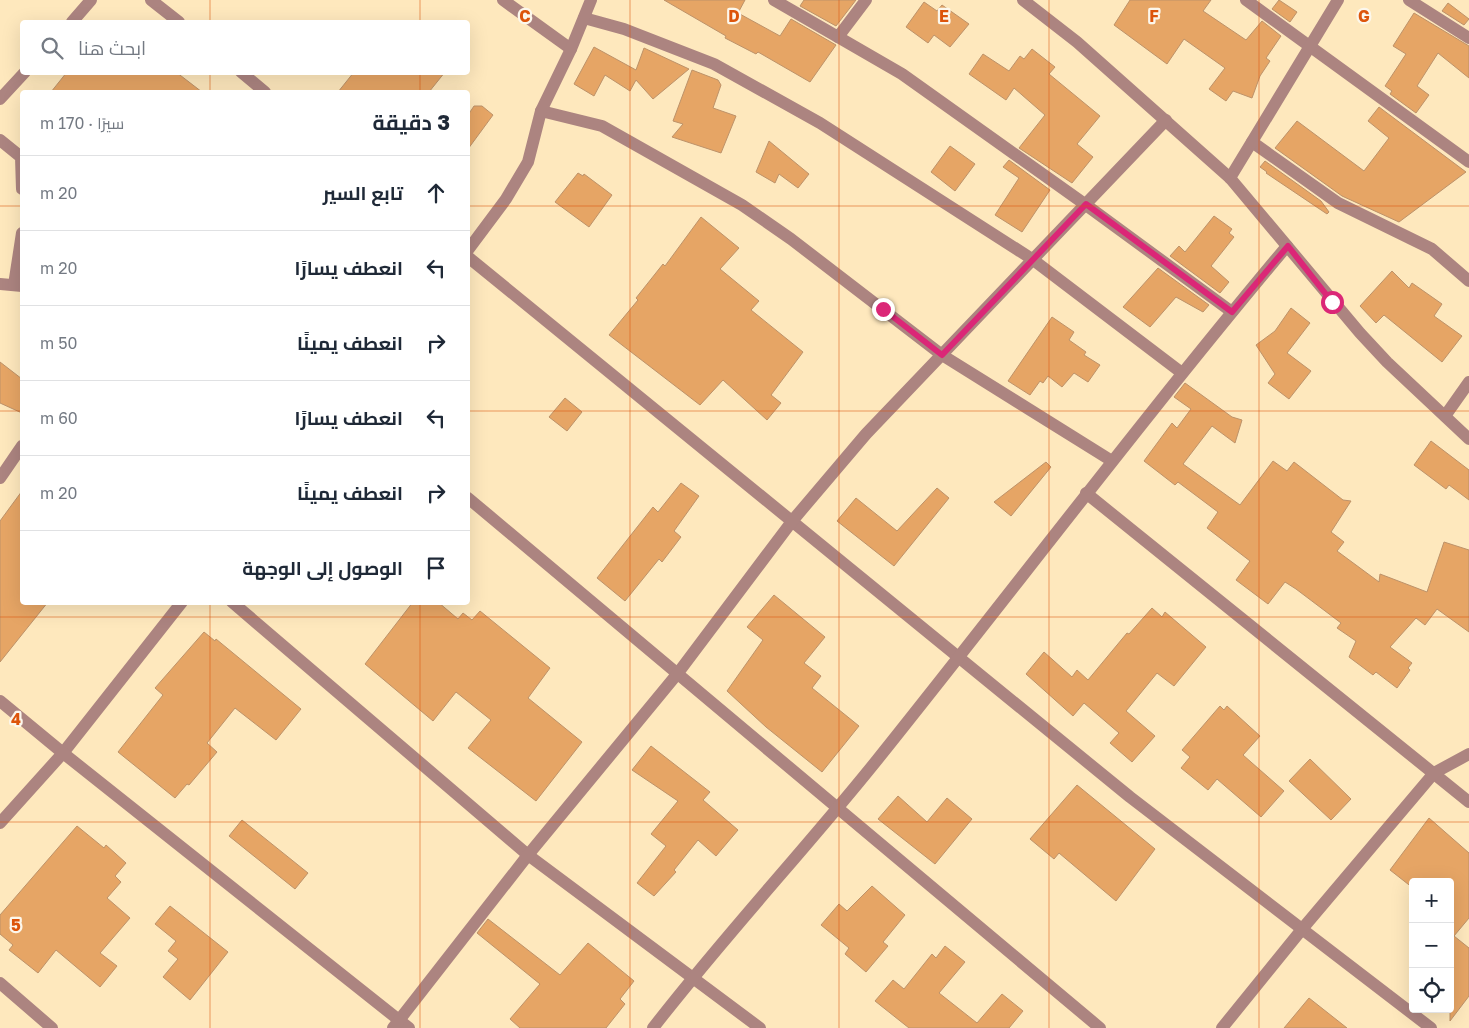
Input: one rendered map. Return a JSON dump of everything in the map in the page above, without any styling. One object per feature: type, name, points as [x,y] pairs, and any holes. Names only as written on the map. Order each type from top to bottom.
[{"type":"street","points":[[74,20],[91,0]]},
{"type":"street","points":[[151,0],[176,20]]},
{"type":"street","points":[[503,0],[572,50]]},
{"type":"street","points":[[470,247],[506,199],[528,162],[541,111],[572,50],[591,0]]},
{"type":"street","points":[[774,0],[902,74],[1086,204],[1232,312]]},
{"type":"street","points":[[838,37],[866,0]]},
{"type":"street","points":[[1023,0],[1077,42],[1230,178],[1360,333],[1469,439]]},
{"type":"street","points":[[1246,0],[1309,48],[1469,162]]},
{"type":"street","points":[[1230,178],[1338,0]]},
{"type":"street","points":[[1409,0],[1469,38]]},
{"type":"street","points":[[584,18],[676,48],[731,72],[820,123],[1032,259],[1182,373]]},
{"type":"street","points":[[0,99],[22,75]]},
{"type":"street","points":[[245,75],[263,90]]},
{"type":"street","points":[[541,111],[602,126],[734,201],[791,239],[942,355],[1112,460]]},
{"type":"street","points":[[0,701],[400,1025],[528,855],[678,673],[793,520],[866,434],[1166,120]]},
{"type":"street","points":[[0,140],[20,156]]},
{"type":"street","points":[[1252,142],[1338,203],[1432,249],[1469,281]]},
{"type":"street","points":[[653,1028],[693,976],[837,809],[959,658],[1112,460],[1288,246]]},
{"type":"street","points":[[470,259],[793,520],[1130,797],[1431,1028]]},
{"type":"street","points":[[0,284],[18,286],[20,260]]},
{"type":"street","points":[[1445,416],[1469,382]]},
{"type":"street","points":[[0,478],[20,449]]},
{"type":"street","points":[[1086,493],[1469,802]]},
{"type":"street","points":[[470,500],[1100,1028]]},
{"type":"street","points":[[0,823],[62,753],[180,605]]},
{"type":"street","points":[[236,605],[528,855],[693,976],[760,1028]]},
{"type":"street","points":[[1222,1028],[1303,928],[1434,773],[1469,754]]},
{"type":"street","points":[[0,983],[52,1028]]},
{"type":"building","points":[[664,0],[745,0],[738,13],[780,36],[791,19],[836,45],[810,82],[758,52],[756,54],[725,38],[726,36]]},
{"type":"building","points":[[804,0],[856,0],[836,26],[800,6]]},
{"type":"building","points":[[1130,0],[1211,0],[1203,11],[1246,40],[1262,21],[1281,36],[1266,58],[1270,61],[1260,76],[1252,98],[1233,91],[1226,101],[1209,89],[1225,68],[1184,39],[1167,64],[1114,25]]},
{"type":"building","points":[[1279,0],[1297,12],[1290,22],[1272,9]]},
{"type":"building","points":[[924,2],[937,11],[942,5],[969,24],[950,47],[934,35],[928,43],[906,27]]},
{"type":"building","points":[[1448,3],[1469,19],[1464,25],[1442,11]]},
{"type":"building","points":[[1414,13],[1469,46],[1469,78],[1438,53],[1417,86],[1429,95],[1416,113],[1390,94],[1392,91],[1385,86],[1406,54],[1393,46]]},
{"type":"building","points":[[594,47],[636,70],[644,48],[689,69],[653,99],[636,80],[630,91],[605,75],[594,96],[574,84]]},
{"type":"building","points":[[1032,49],[1055,67],[1049,74],[1100,116],[1077,144],[1093,157],[1072,183],[1019,148],[1045,115],[1014,88],[1006,100],[969,74],[983,54],[1009,71],[1020,56],[1024,59]]},
{"type":"building","points":[[692,70],[718,80],[721,85],[713,108],[736,116],[721,153],[672,137],[683,124],[673,121]]},
{"type":"building","points":[[65,75],[180,75],[199,90],[53,90]]},
{"type":"building","points":[[352,75],[443,75],[431,90],[340,90]]},
{"type":"building","points":[[474,106],[482,106],[493,115],[470,146],[470,112]]},
{"type":"building","points":[[1379,107],[1466,172],[1399,222],[1342,196],[1275,148],[1297,121],[1364,171],[1389,138],[1368,121]]},
{"type":"building","points":[[769,141],[809,174],[798,188],[779,174],[775,183],[756,172]]},
{"type":"building","points":[[950,146],[975,164],[955,191],[931,172]]},
{"type":"building","points":[[1009,160],[1050,190],[1022,232],[995,215],[1019,178],[1003,167]]},
{"type":"building","points":[[1265,161],[1321,201],[1329,212],[1327,214],[1266,173],[1260,167]]},
{"type":"building","points":[[578,173],[583,176],[584,174],[612,195],[589,227],[555,202]]},
{"type":"building","points":[[1214,216],[1232,229],[1229,233],[1234,237],[1211,266],[1229,282],[1220,293],[1170,256],[1179,246],[1185,252]]},
{"type":"building","points":[[701,217],[739,248],[720,269],[759,301],[751,310],[803,352],[771,395],[781,403],[767,420],[723,380],[700,405],[609,335],[638,300],[636,298],[663,264],[665,266]]},
{"type":"building","points":[[1158,268],[1209,305],[1203,312],[1176,297],[1150,327],[1123,307]]},
{"type":"building","points":[[1392,271],[1409,288],[1412,283],[1442,304],[1434,316],[1462,336],[1442,362],[1384,315],[1376,323],[1360,306]]},
{"type":"building","points":[[1291,308],[1310,323],[1287,353],[1311,371],[1289,399],[1268,383],[1275,374],[1256,345],[1275,331]]},
{"type":"building","points":[[1052,317],[1074,332],[1069,340],[1086,352],[1084,355],[1100,365],[1088,382],[1074,373],[1062,387],[1048,376],[1043,383],[1040,381],[1030,395],[1008,381]]},
{"type":"building","points":[[0,362],[20,377],[20,412],[0,403]]},
{"type":"building","points":[[1185,383],[1232,417],[1242,420],[1235,443],[1212,426],[1183,464],[1240,505],[1273,461],[1287,471],[1294,462],[1343,500],[1351,501],[1331,532],[1344,542],[1337,551],[1379,582],[1380,574],[1427,592],[1444,542],[1469,550],[1469,632],[1437,609],[1425,625],[1416,618],[1390,647],[1412,663],[1408,668],[1410,670],[1397,688],[1376,672],[1373,675],[1349,657],[1356,641],[1337,628],[1341,623],[1296,589],[1285,582],[1268,604],[1236,580],[1250,561],[1207,528],[1218,512],[1178,482],[1175,485],[1144,461],[1172,423],[1177,428],[1191,409],[1174,397]]},
{"type":"building","points":[[565,398],[582,412],[567,431],[549,417]]},
{"type":"building","points":[[1431,441],[1469,470],[1469,500],[1449,485],[1446,489],[1414,465]]},
{"type":"building","points":[[1046,462],[1051,467],[1011,516],[994,502]]},
{"type":"building","points":[[681,483],[699,496],[674,531],[681,537],[662,562],[659,559],[625,601],[597,578],[653,507],[658,512]]},
{"type":"building","points":[[937,488],[949,498],[894,566],[837,521],[856,498],[897,531]]},
{"type":"building","points":[[20,494],[20,605],[46,605],[0,662],[0,521]]},
{"type":"building","points":[[774,595],[825,637],[804,663],[821,676],[812,688],[859,726],[822,772],[766,727],[727,691],[763,640],[747,627]]},
{"type":"building","points":[[411,605],[442,605],[458,619],[463,613],[472,620],[480,611],[550,668],[528,698],[582,742],[536,801],[468,748],[491,720],[456,692],[433,721],[365,664]]},
{"type":"building","points":[[1152,608],[1162,617],[1165,612],[1206,647],[1174,686],[1157,673],[1126,711],[1155,736],[1132,762],[1110,743],[1119,733],[1084,703],[1073,716],[1026,674],[1044,652],[1072,677],[1077,670],[1088,680],[1127,633],[1129,634]]},
{"type":"building","points":[[204,632],[215,641],[216,639],[301,709],[276,740],[235,708],[207,743],[217,752],[189,785],[187,784],[175,798],[118,752],[163,695],[155,688]]},
{"type":"building","points":[[1220,706],[1224,710],[1227,706],[1260,736],[1243,755],[1284,791],[1261,817],[1217,779],[1208,790],[1181,768],[1190,757],[1182,750]]},
{"type":"building","points":[[651,746],[710,792],[703,800],[738,830],[716,856],[698,840],[674,870],[676,872],[654,896],[637,883],[666,846],[651,834],[678,801],[632,770]]},
{"type":"building","points":[[1310,759],[1351,799],[1331,820],[1289,781]]},
{"type":"building","points":[[1077,785],[1155,849],[1116,901],[1059,853],[1054,859],[1030,839]]},
{"type":"building","points":[[898,796],[927,822],[947,798],[972,819],[935,864],[878,819]]},
{"type":"building","points":[[1429,818],[1469,853],[1469,918],[1454,936],[1454,878],[1409,878],[1409,885],[1390,870]]},
{"type":"building","points":[[242,820],[308,873],[295,889],[229,836]]},
{"type":"building","points":[[77,826],[104,848],[106,845],[126,863],[115,876],[121,882],[107,898],[130,918],[100,953],[117,966],[100,987],[56,950],[38,973],[9,950],[13,945],[0,934],[0,915]]},
{"type":"building","points":[[872,886],[905,915],[883,942],[888,946],[866,972],[845,954],[849,948],[821,925],[839,904],[847,911]]},
{"type":"building","points":[[170,906],[228,952],[190,1000],[163,977],[178,959],[168,951],[176,941],[155,924]]},
{"type":"building","points":[[488,919],[560,975],[588,943],[634,981],[620,999],[625,1004],[606,1028],[520,1028],[510,1019],[540,984],[477,933]]},
{"type":"building","points":[[1454,936],[1469,948],[1469,996],[1450,1021],[1450,1013],[1454,1013]]},
{"type":"building","points":[[945,946],[965,962],[939,993],[977,1023],[1002,994],[1023,1011],[1009,1028],[909,1028],[875,1001],[893,980],[904,989],[932,954],[936,958]]},
{"type":"building","points":[[1309,998],[1347,1028],[1284,1028]]},
{"type":"route","points":[[883,309],[942,355],[1086,204],[1232,312],[1288,246],[1332,302]]}]
